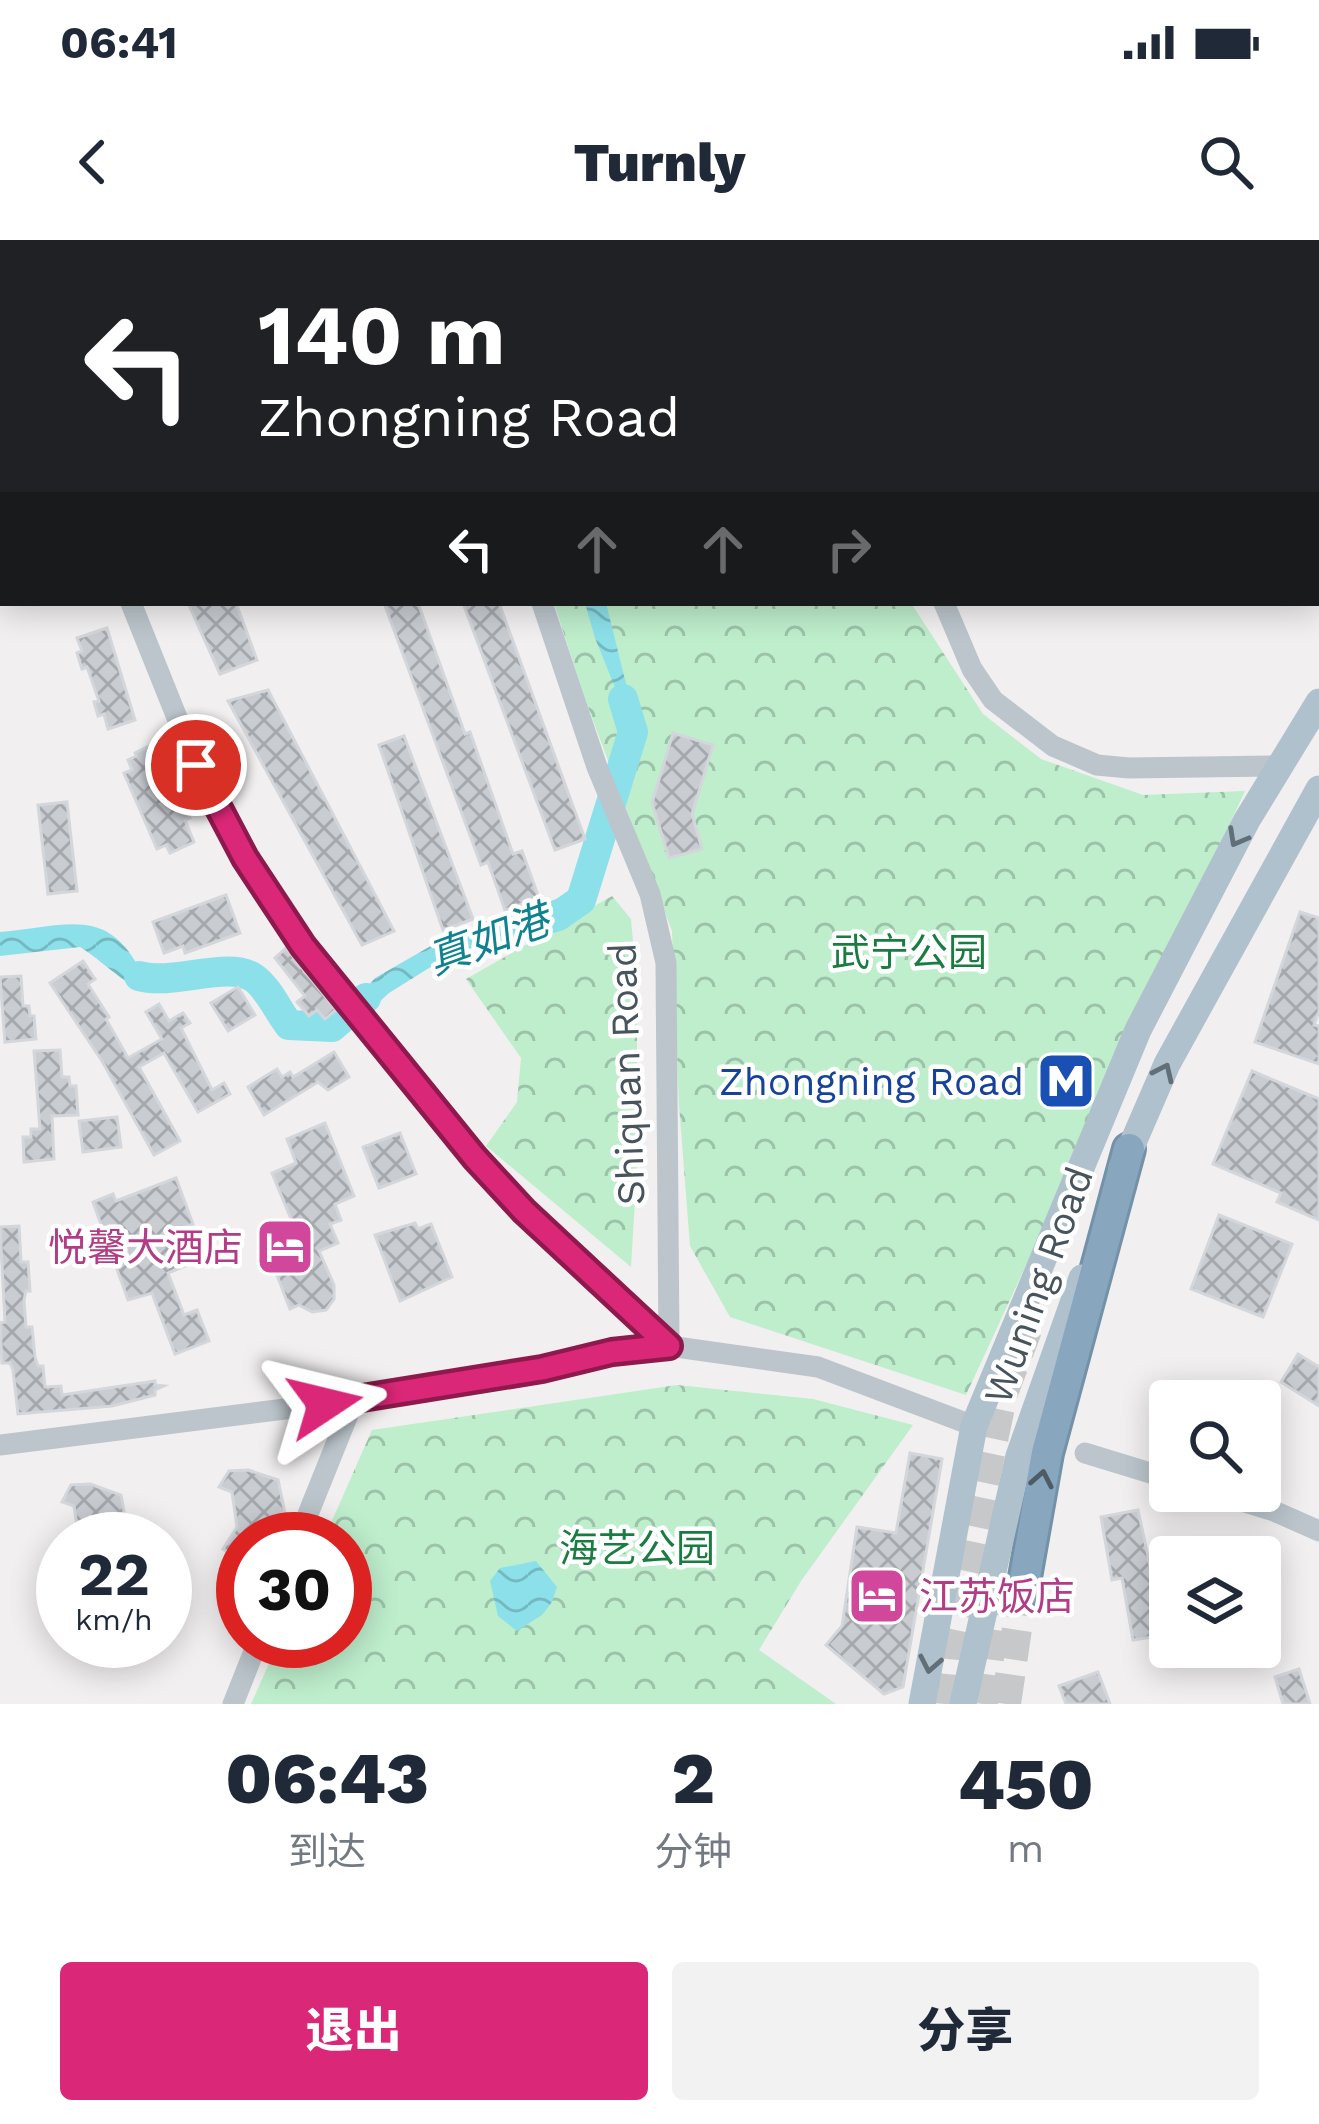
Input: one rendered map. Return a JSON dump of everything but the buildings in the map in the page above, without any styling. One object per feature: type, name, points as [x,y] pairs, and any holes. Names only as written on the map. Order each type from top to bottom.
[{"type":"highway","points":[[1022,1594],[1047,1453],[1129,1149]]},
{"type":"main road","points":[[922,1704],[974,1426],[1138,1030],[1192,920],[1319,702]]},
{"type":"main road","name":"Wuning Road","points":[[964,1704],[1018,1456],[1129,1149],[1167,1064],[1319,789]]},
{"type":"street","points":[[131,606],[196,765],[245,858],[303,946],[475,1158],[524,1211],[669,1346]]},
{"type":"street","name":"Shiquan Road","points":[[543,606],[597,767],[650,894],[666,963],[669,1346]]},
{"type":"street","points":[[945,606],[972,669],[993,700],[1053,746],[1097,765],[1129,768],[1279,766]]},
{"type":"street","points":[[0,1445],[355,1397],[669,1346],[818,1367],[974,1426]]},
{"type":"street","points":[[309,1512],[355,1397]]},
{"type":"street","points":[[1084,1453],[1149,1473]]},
{"type":"street","points":[[1276,1512],[1319,1531]]},
{"type":"street","points":[[233,1704],[247,1668]]},
{"type":"green space","name":"武宁公园","points":[[555,606],[913,606],[983,714],[1041,759],[1143,795],[1245,791],[966,1395],[730,1317],[690,1246],[672,931]]},
{"type":"green space","points":[[612,896],[631,919],[637,988],[637,1166],[631,1267],[486,1146],[517,1102],[521,1058],[466,979]]},
{"type":"green space","name":"海艺公园","points":[[677,1385],[813,1399],[913,1425],[801,1581],[759,1650],[836,1704],[251,1704],[267,1668],[372,1668],[372,1512],[336,1512],[372,1430]]},
{"type":"water","points":[[586,606],[607,606],[638,732],[625,798],[618,783],[633,732]]},
{"type":"water","points":[[600,807],[606,821],[607,850],[581,900],[545,920],[445,958],[389,993],[341,1037],[288,1036],[246,985],[146,990],[80,947],[0,956],[0,932],[85,925],[117,939],[144,978],[259,972],[289,1025],[332,1027],[375,978],[429,947],[572,893]]},
{"type":"water","points":[[536,1561],[557,1587],[542,1615],[517,1631],[498,1616],[490,1581],[500,1568]]},
{"type":"waterway","name":"真如港","points":[[488,936],[558,916],[581,900],[633,732],[623,699]]},
{"type":"waterway","name":"真如港","points":[[139,976],[243,973],[264,988],[289,1025],[332,1027],[366,998]]},
{"type":"tunnel","points":[[945,1704],[951,1638],[1003,1393],[1027,1330]]},
{"type":"tunnel","points":[[1006,1704],[1022,1594]]},
{"type":"tunnel","points":[[983,1704],[996,1603]]},
{"type":"place","name":"Zhongning Road","points":[[1066,1081]]},
{"type":"place","name":"悦馨大酒店","points":[[285,1247]]},
{"type":"place","name":"江苏饭店","points":[[877,1596]]},
{"type":"route","points":[[196,765],[245,858],[303,946],[475,1158],[524,1211],[669,1346],[325,1404]]}]
